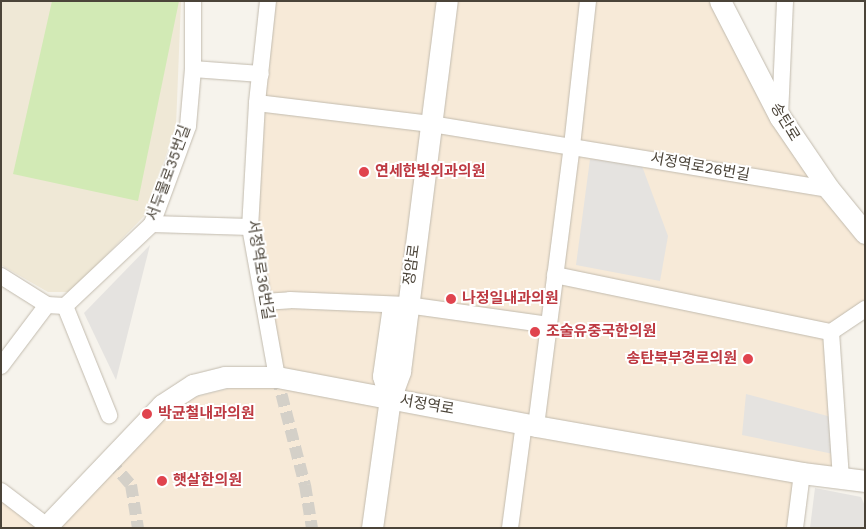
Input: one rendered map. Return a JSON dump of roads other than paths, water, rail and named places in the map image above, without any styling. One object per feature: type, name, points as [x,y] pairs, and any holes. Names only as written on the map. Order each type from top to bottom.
[{"type":"street","name":"서두물로35번길","points":[[65,306],[152,224],[188,126],[193,69],[194,1]]},
{"type":"street","name":"서정역로36번길","points":[[268,1],[257,103],[250,227],[277,377]]},
{"type":"street","points":[[257,103],[425,123],[434,1]]},
{"type":"street","name":"정암로","points":[[372,528],[390,398],[400,371],[400,304],[425,123],[447,1]]},
{"type":"street","points":[[510,528],[549,325],[588,1]]},
{"type":"street","name":"송탄로","points":[[720,1],[780,117],[828,189],[865,233]]},
{"type":"street","points":[[780,117],[785,1]]},
{"type":"street","points":[[193,69],[261,74]]},
{"type":"street","name":"서정역로26번길","points":[[425,123],[828,189]]},
{"type":"street","points":[[152,224],[250,227]]},
{"type":"street","points":[[555,275],[831,332],[865,309]]},
{"type":"street","points":[[1,276],[48,305],[65,306],[109,414]]},
{"type":"street","points":[[264,302],[290,300],[400,304],[549,325]]},
{"type":"street","points":[[1,366],[48,305]]},
{"type":"street","points":[[831,332],[841,478]]},
{"type":"street","name":"서정역로","points":[[46,527],[162,405],[193,385],[225,376],[277,377],[802,473],[865,481]]},
{"type":"street","points":[[795,528],[802,473]]},
{"type":"street","points":[[1,491],[46,527]]},
{"type":"tunnel","points":[[277,377],[305,485],[312,528]]},
{"type":"tunnel","points":[[110,461],[131,485],[138,528]]},
{"type":"place","name":"연세한빛외과의원","points":[[364,172]]},
{"type":"place","name":"나정일내과의원","points":[[451,299]]},
{"type":"place","name":"조술유중국한의원","points":[[535,332]]},
{"type":"place","name":"송탄북부경로의원","points":[[748,359]]},
{"type":"place","name":"박균철내과의원","points":[[147,414]]},
{"type":"place","name":"햇살한의원","points":[[162,481]]}]
